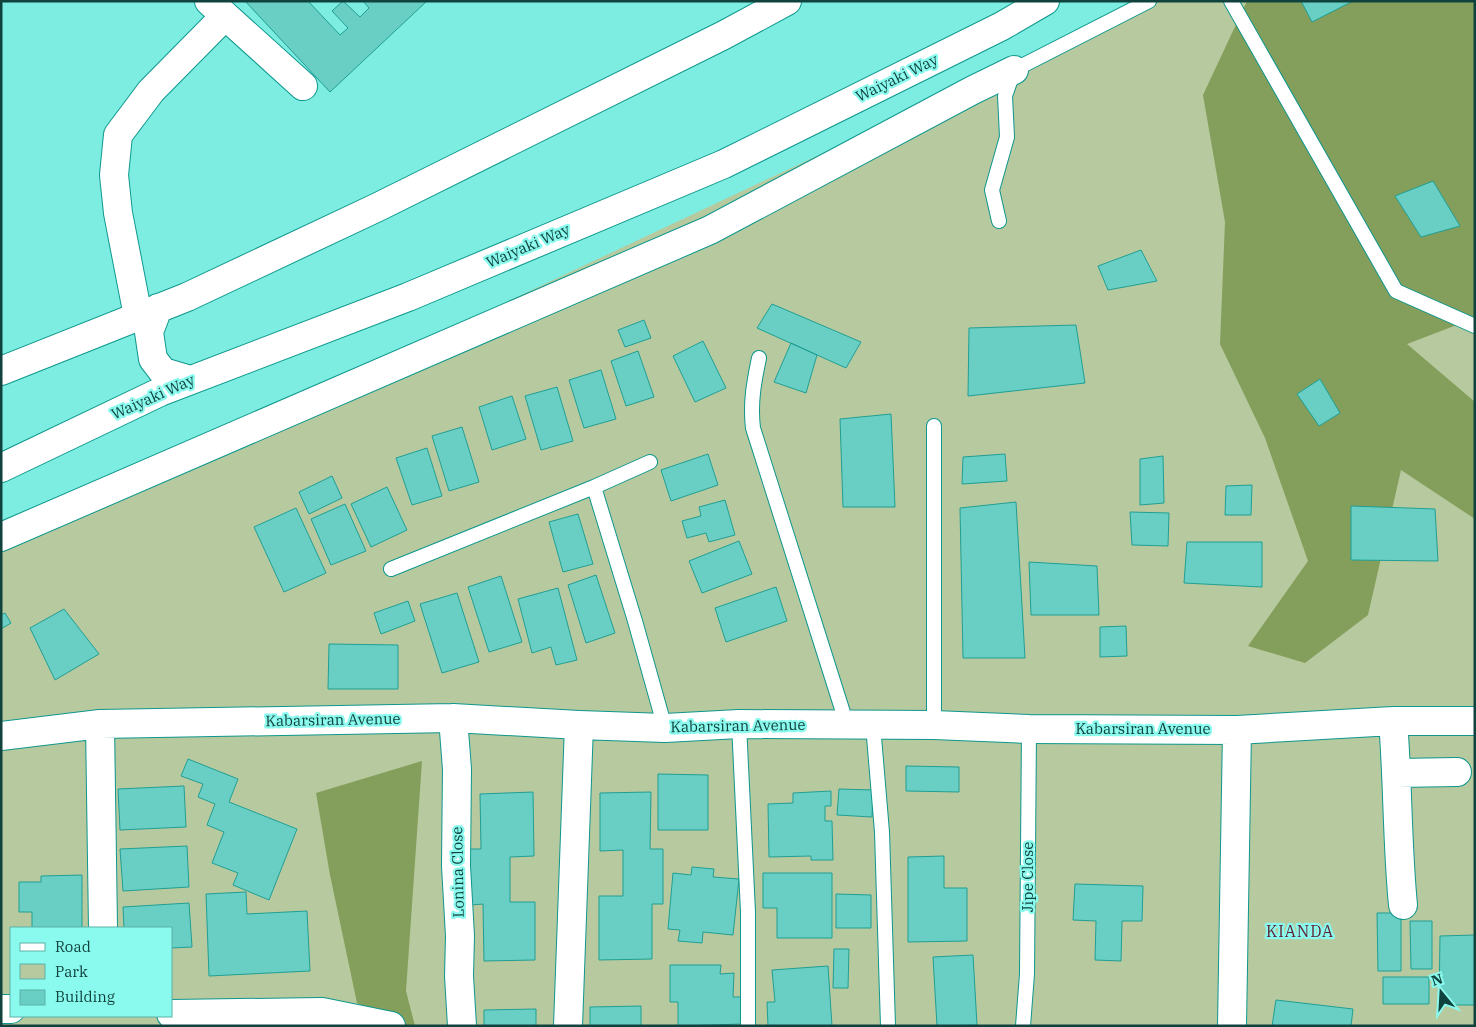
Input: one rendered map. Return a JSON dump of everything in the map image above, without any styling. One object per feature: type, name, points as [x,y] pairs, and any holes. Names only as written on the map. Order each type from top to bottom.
[{"type":"main road","points":[[1,371],[196,292],[378,207],[716,39],[787,1]]},
{"type":"main road","name":"Waiyaki Way","points":[[1,468],[160,392],[408,297],[724,164],[1002,26],[1045,1]]},
{"type":"main road","points":[[190,380],[163,372],[153,359],[148,312],[118,213],[114,175],[118,135],[217,9],[303,86]]},
{"type":"main road","points":[[1,537],[710,230],[972,90],[1014,70]]},
{"type":"main road","name":"Kabarsiran Avenue","points":[[1,736],[100,724],[454,718],[665,728],[739,724],[934,725],[1029,729],[1238,730],[1393,721],[1475,721]]},
{"type":"main road","name":"Lonina Close","points":[[454,718],[457,769],[456,866],[462,1026]]},
{"type":"main road","points":[[1393,721],[1397,773],[1398,861],[1403,905]]},
{"type":"main road","points":[[100,724],[103,927]]},
{"type":"main road","points":[[568,1026],[578,725]]},
{"type":"main road","points":[[1232,1026],[1238,730]]},
{"type":"main road","points":[[1397,773],[1457,772]]},
{"type":"main road","points":[[172,1014],[322,1012],[379,1025]]},
{"type":"lane","points":[[999,221],[992,190],[1007,137],[1005,96],[1014,70],[1149,1]]},
{"type":"lane","points":[[1231,1],[1396,291],[1475,326]]},
{"type":"lane","points":[[759,358],[752,391],[751,411],[753,428],[846,725]]},
{"type":"lane","points":[[934,426],[934,725]]},
{"type":"lane","points":[[391,569],[594,487],[650,462]]},
{"type":"lane","points":[[594,487],[635,620],[665,728]]},
{"type":"lane","points":[[739,724],[748,912],[748,1026]]},
{"type":"lane","points":[[874,725],[882,832],[888,1026]]},
{"type":"lane","name":"Jipe Close","points":[[1023,1026],[1028,974],[1029,729]]},
{"type":"green space","points":[[1146,1],[1475,1],[1475,1026],[1,1026],[1,540]]},
{"type":"green space","points":[[1247,1],[1475,1],[1475,318],[1407,344],[1475,402],[1475,519],[1401,470],[1368,615],[1305,663],[1248,646],[1308,561],[1265,438],[1220,344],[1225,222],[1203,95]]},
{"type":"green space","points":[[422,761],[406,991],[415,1026],[405,1026],[357,1003],[330,875],[316,793]]},
{"type":"building","points":[[245,1],[308,1],[340,35],[348,28],[332,11],[343,1],[360,17],[369,8],[363,1],[427,1],[330,92]]},
{"type":"building","points":[[1301,1],[1353,1],[1312,22]]},
{"type":"building","points":[[1433,181],[1460,226],[1421,237],[1395,196]]},
{"type":"building","points":[[1141,250],[1157,281],[1108,290],[1098,266]]},
{"type":"building","points":[[772,304],[861,342],[846,368],[757,328]]},
{"type":"building","points":[[644,320],[651,338],[625,347],[618,330]]},
{"type":"building","points":[[1076,325],[1085,383],[968,396],[969,328]]},
{"type":"building","points":[[703,341],[726,388],[695,402],[673,356]]},
{"type":"building","points":[[791,343],[817,355],[806,393],[774,382]]},
{"type":"building","points":[[638,351],[654,397],[626,406],[611,361]]},
{"type":"building","points":[[601,370],[616,419],[584,428],[569,380]]},
{"type":"building","points":[[1320,379],[1340,413],[1319,426],[1297,394]]},
{"type":"building","points":[[557,387],[573,441],[541,450],[525,396]]},
{"type":"building","points":[[512,396],[526,439],[492,450],[479,407]]},
{"type":"building","points":[[891,414],[895,507],[843,507],[840,419]]},
{"type":"building","points":[[462,427],[479,482],[449,491],[432,436]]},
{"type":"building","points":[[427,448],[442,496],[412,505],[396,458]]},
{"type":"building","points":[[708,454],[718,485],[671,501],[661,470]]},
{"type":"building","points":[[1005,454],[1007,481],[962,484],[963,457]]},
{"type":"building","points":[[1163,456],[1164,503],[1140,505],[1140,459]]},
{"type":"building","points":[[332,476],[342,498],[309,514],[299,492]]},
{"type":"building","points":[[1252,485],[1251,515],[1225,515],[1226,486]]},
{"type":"building","points":[[387,487],[407,530],[371,547],[351,504]]},
{"type":"building","points":[[725,500],[735,535],[709,542],[706,533],[687,538],[682,521],[701,516],[699,507]]},
{"type":"building","points":[[1016,502],[1025,658],[963,658],[960,508]]},
{"type":"building","points":[[345,504],[366,551],[331,565],[311,519]]},
{"type":"building","points":[[1351,506],[1435,509],[1438,561],[1351,560]]},
{"type":"building","points":[[296,508],[326,573],[284,592],[254,527]]},
{"type":"building","points":[[1130,512],[1169,513],[1168,546],[1132,545]]},
{"type":"building","points":[[578,514],[593,564],[563,572],[549,522]]},
{"type":"building","points":[[739,541],[752,574],[702,593],[689,561]]},
{"type":"building","points":[[1187,542],[1262,542],[1262,587],[1184,583]]},
{"type":"building","points":[[1029,562],[1097,566],[1099,615],[1031,615]]},
{"type":"building","points":[[596,575],[615,633],[586,643],[568,585]]},
{"type":"building","points":[[501,576],[522,642],[489,652],[468,587]]},
{"type":"building","points":[[776,587],[787,621],[726,642],[715,608]]},
{"type":"building","points":[[558,588],[577,660],[556,665],[551,647],[532,653],[518,599]]},
{"type":"building","points":[[457,593],[479,662],[442,673],[420,604]]},
{"type":"building","points":[[408,601],[415,621],[381,634],[374,613]]},
{"type":"building","points":[[64,609],[99,654],[55,680],[30,628]]},
{"type":"building","points":[[5,613],[11,623],[1,629],[1,615]]},
{"type":"building","points":[[1126,626],[1127,656],[1100,657],[1100,627]]},
{"type":"building","points":[[329,644],[398,645],[398,689],[328,689]]},
{"type":"building","points":[[188,759],[238,779],[229,802],[297,829],[269,900],[233,885],[238,873],[212,863],[224,832],[207,825],[215,804],[198,797],[203,784],[181,776]]},
{"type":"building","points":[[906,766],[959,767],[959,792],[906,791]]},
{"type":"building","points":[[658,774],[708,775],[708,830],[658,830]]},
{"type":"building","points":[[184,786],[186,827],[120,830],[118,789]]},
{"type":"building","points":[[839,789],[873,790],[872,817],[837,815]]},
{"type":"building","points":[[831,791],[831,806],[825,806],[825,821],[832,821],[833,860],[811,860],[811,856],[769,857],[768,804],[793,803],[793,793]]},
{"type":"building","points":[[533,792],[534,856],[510,857],[510,902],[535,902],[535,960],[484,961],[483,904],[471,905],[470,849],[481,849],[480,794]]},
{"type":"building","points":[[651,792],[650,849],[663,849],[663,904],[652,904],[652,959],[599,960],[599,896],[623,896],[623,850],[600,851],[600,793]]},
{"type":"building","points":[[187,846],[189,887],[123,891],[120,849]]},
{"type":"building","points":[[944,856],[944,888],[967,888],[967,941],[908,942],[908,857]]},
{"type":"building","points":[[692,867],[714,869],[713,877],[739,879],[733,935],[703,932],[702,943],[678,941],[680,930],[668,929],[673,873],[691,875]]},
{"type":"building","points":[[763,873],[832,873],[832,938],[777,938],[777,908],[763,908]]},
{"type":"building","points":[[82,875],[82,927],[32,927],[32,912],[19,912],[19,882],[41,882],[41,876]]},
{"type":"building","points":[[1075,884],[1143,886],[1142,921],[1122,921],[1121,961],[1095,960],[1096,921],[1073,920]]},
{"type":"building","points":[[246,892],[247,914],[307,911],[310,971],[209,976],[206,894]]},
{"type":"building","points":[[836,894],[871,895],[871,928],[836,928]]},
{"type":"building","points":[[189,903],[192,947],[172,948],[172,927],[124,927],[123,907]]},
{"type":"building","points":[[1377,913],[1401,913],[1401,971],[1378,971]]},
{"type":"building","points":[[1410,921],[1432,921],[1432,969],[1411,969]]},
{"type":"building","points":[[1475,935],[1475,1005],[1439,1005],[1440,936]]},
{"type":"building","points":[[834,949],[849,949],[848,988],[833,988]]},
{"type":"building","points":[[973,955],[977,1025],[937,1026],[933,957]]},
{"type":"building","points":[[670,965],[721,965],[720,974],[734,973],[733,997],[742,997],[742,1024],[678,1026],[678,1002],[670,1002]]},
{"type":"building","points":[[828,966],[832,1026],[768,1026],[767,1002],[775,1002],[772,970]]},
{"type":"building","points":[[1383,977],[1429,977],[1429,1004],[1383,1004]]},
{"type":"building","points":[[1276,1000],[1353,1009],[1351,1026],[1272,1026]]},
{"type":"building","points":[[641,1006],[641,1026],[590,1026],[590,1007]]},
{"type":"building","points":[[536,1009],[536,1026],[484,1026],[484,1010]]},
{"type":"district","name":"KIANDA","points":[[1300,931]]}]
